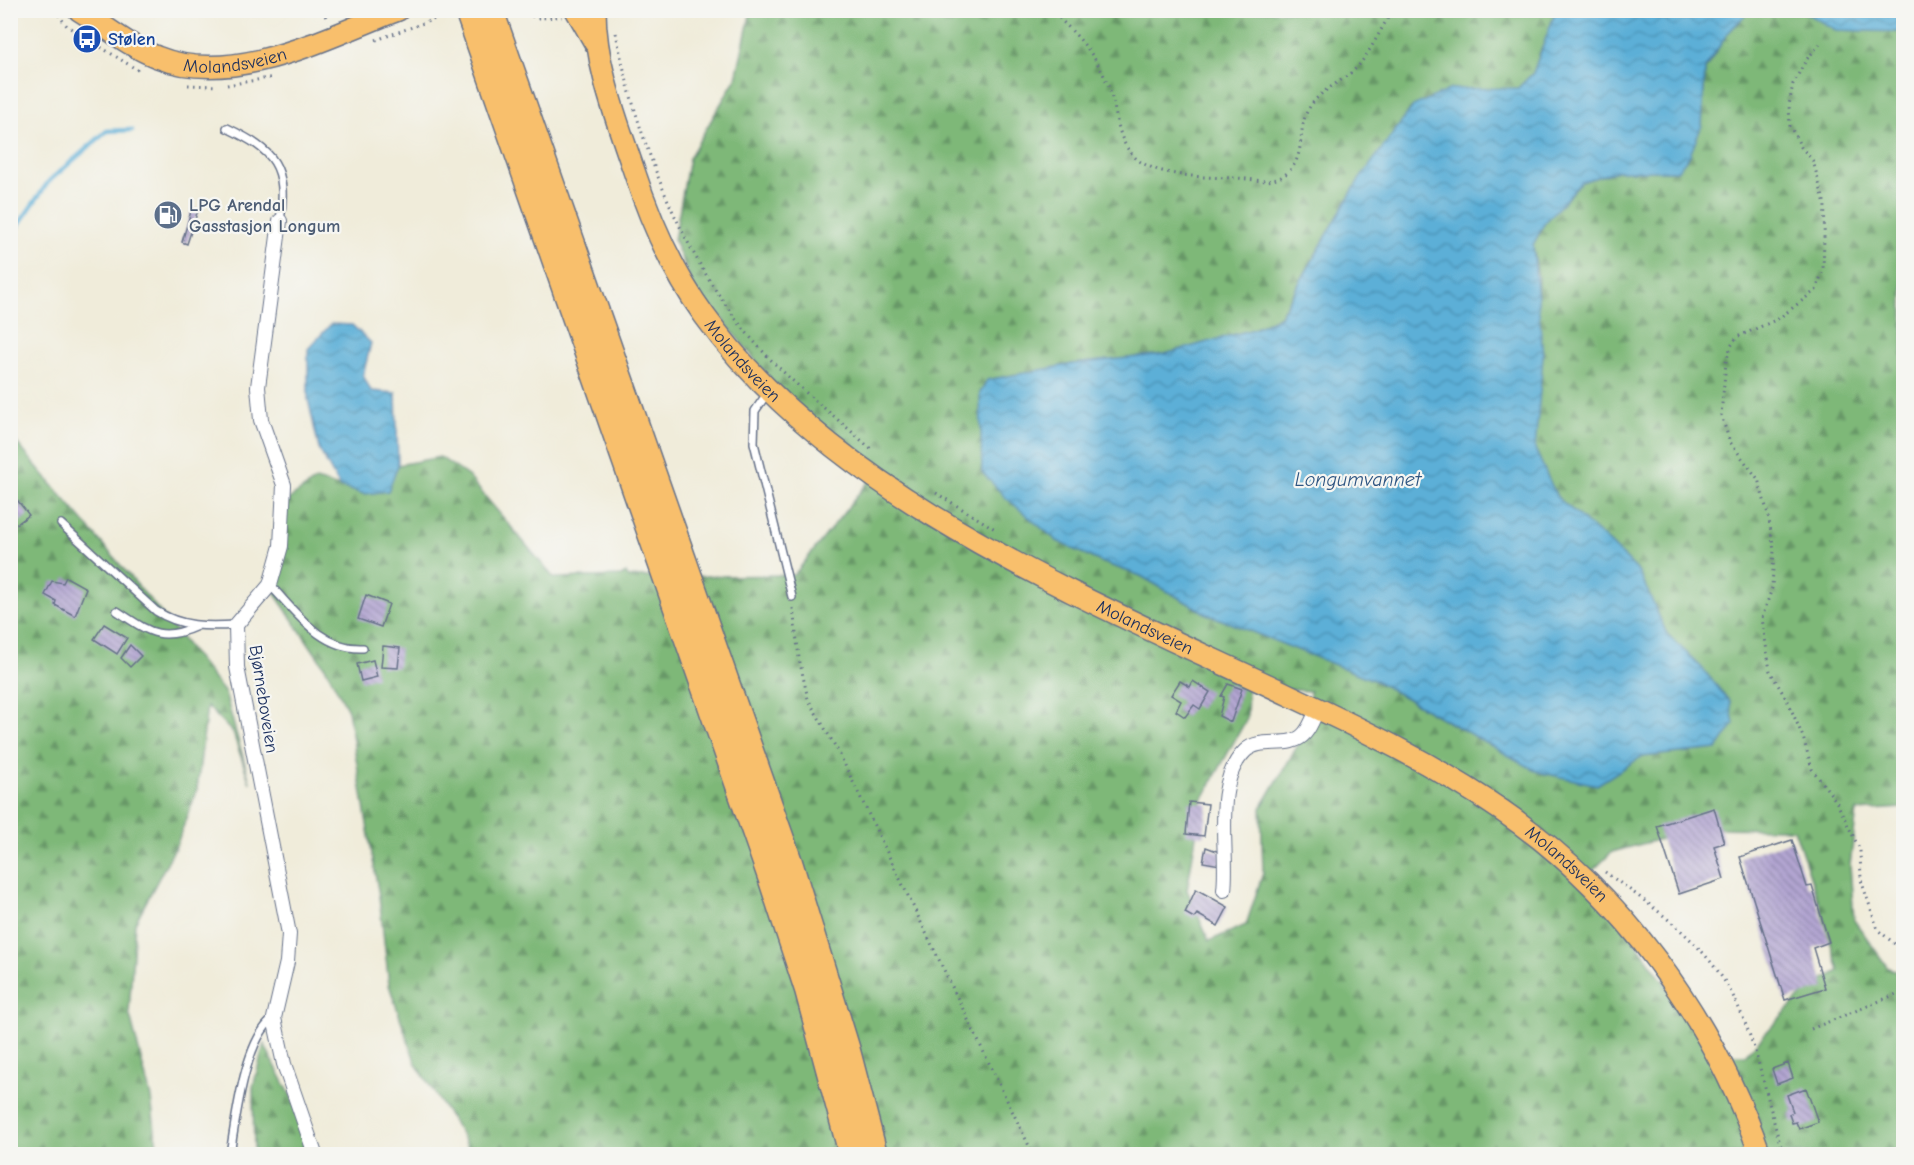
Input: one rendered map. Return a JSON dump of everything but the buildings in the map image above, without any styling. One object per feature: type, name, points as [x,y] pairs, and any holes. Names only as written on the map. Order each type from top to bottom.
[{"type":"highway","points":[[488,15],[807,990],[851,1155]]},
{"type":"highway","points":[[488,15],[793,872],[847,1047],[875,1155]]},
{"type":"main road","name":"Molandsveien","points":[[79,10],[129,44],[159,59],[211,67],[258,62],[398,10]]},
{"type":"main road","name":"Molandsveien","points":[[595,10],[596,44],[640,190],[671,261],[702,313],[769,390],[841,452],[972,538],[1110,609],[1400,749],[1503,811],[1563,859],[1608,902],[1649,951],[1693,1012],[1735,1090],[1760,1155]]},
{"type":"main road","name":"Molandsveien","points":[[572,13],[596,44]]},
{"type":"street","name":"Bjørneboveien","points":[[280,221],[258,387],[261,420],[284,485],[281,546],[270,585],[236,625],[237,667],[289,934],[287,962],[274,1018],[284,1064],[315,1155]]},
{"type":"street","points":[[1224,890],[1227,868],[1222,831],[1223,809],[1238,760],[1254,744],[1299,739],[1306,732],[1318,708]]},
{"type":"lane","points":[[227,128],[263,148],[277,165],[283,190],[280,221]]},
{"type":"lane","points":[[769,390],[754,411],[754,443],[792,597]]},
{"type":"lane","points":[[61,524],[156,611],[172,621],[197,626],[236,625]]},
{"type":"lane","points":[[270,585],[293,613],[319,635],[342,646],[363,648]]},
{"type":"lane","points":[[117,611],[151,634],[180,634],[197,626]]},
{"type":"lane","points":[[230,1155],[245,1071],[253,1049],[274,1018]]},
{"type":"path","points":[[1050,10],[1077,33],[1100,65],[1112,95],[1123,142],[1132,156],[1148,166],[1173,173],[1202,178],[1238,178],[1261,182],[1276,179],[1288,172],[1299,155],[1306,114],[1319,93],[1358,65],[1393,10]]},
{"type":"path","points":[[488,15],[537,18],[572,13]]},
{"type":"path","points":[[615,28],[631,91],[656,170],[675,215],[698,260],[725,303],[756,344],[783,372],[858,437]]},
{"type":"path","points":[[1820,44],[1806,60],[1793,84],[1789,105],[1790,126],[1801,147],[1813,161],[1825,205],[1823,270],[1816,290],[1778,320],[1737,337],[1731,346],[1726,362],[1721,415],[1730,442],[1758,479],[1768,514],[1774,550],[1773,579],[1762,618],[1770,671],[1792,711],[1812,770],[1836,801],[1860,850],[1861,880],[1878,930],[1896,945],[1904,960]]},
{"type":"path","points":[[792,597],[799,658],[808,699],[839,753],[1033,1155]]},
{"type":"path","points":[[1811,1029],[1904,991]]},
{"type":"green space","points":[[751,11],[1556,11],[1533,73],[1518,88],[1489,90],[1357,183],[1280,316],[1254,329],[1165,354],[1073,364],[987,380],[1057,541],[1101,562],[1141,576],[1207,614],[1376,681],[1455,726],[1597,785],[1640,757],[1716,749],[1730,702],[1701,667],[1667,634],[1639,572],[1610,543],[1557,497],[1535,449],[1538,277],[1533,245],[1544,224],[1581,182],[1617,171],[1677,171],[1702,125],[1705,70],[1727,34],[1749,11],[1802,11],[1836,30],[1903,32],[1903,808],[1857,811],[1850,865],[1854,920],[1888,968],[1903,972],[1903,1154],[471,1154],[464,1139],[416,1064],[389,985],[379,896],[348,710],[326,669],[275,594],[282,504],[316,480],[364,494],[388,491],[398,465],[440,457],[468,476],[554,578],[621,576],[626,573],[628,577],[794,575],[873,476],[777,387],[714,309],[699,302],[674,240],[689,158],[736,78]],"holes":[[[1248,683],[1265,688],[1310,691],[1308,728],[1261,808],[1263,873],[1246,925],[1209,941],[1187,890],[1202,800],[1247,718]],[[1702,828],[1794,829],[1820,905],[1839,971],[1808,988],[1745,1055],[1715,1055],[1588,875],[1612,852]]]},
{"type":"green space","points":[[10,435],[167,620],[225,693],[250,783],[233,733],[207,706],[197,789],[177,844],[135,923],[129,1012],[151,1098],[158,1154],[11,1154]]},
{"type":"green space","points":[[264,1044],[321,1154],[254,1154],[253,1087]]},
{"type":"water","name":"Longumvannet","points":[[1556,10],[1749,11],[1727,34],[1705,69],[1702,125],[1690,155],[1677,171],[1617,171],[1581,182],[1544,224],[1533,245],[1543,356],[1535,449],[1557,497],[1610,543],[1639,572],[1667,634],[1701,667],[1730,702],[1734,724],[1717,749],[1641,757],[1597,785],[1538,772],[1376,681],[1207,614],[1141,576],[1101,562],[1057,541],[1005,497],[982,472],[980,393],[987,380],[1073,364],[1165,354],[1254,329],[1280,317],[1357,183],[1413,106],[1451,89],[1518,88],[1533,73]]},
{"type":"water","points":[[1802,11],[1903,11],[1903,32],[1836,30]]},
{"type":"water","points":[[331,324],[352,325],[371,343],[363,375],[371,391],[396,393],[398,465],[388,491],[364,494],[340,487],[319,449],[308,399],[308,349]]},
{"type":"waterway","points":[[10,237],[49,181],[107,131],[132,130]]},
{"type":"place","name":"Stølen","points":[[87,39]]},
{"type":"place","name":"LPG Arendal Gasstasjon Longum","points":[[168,215]]}]
